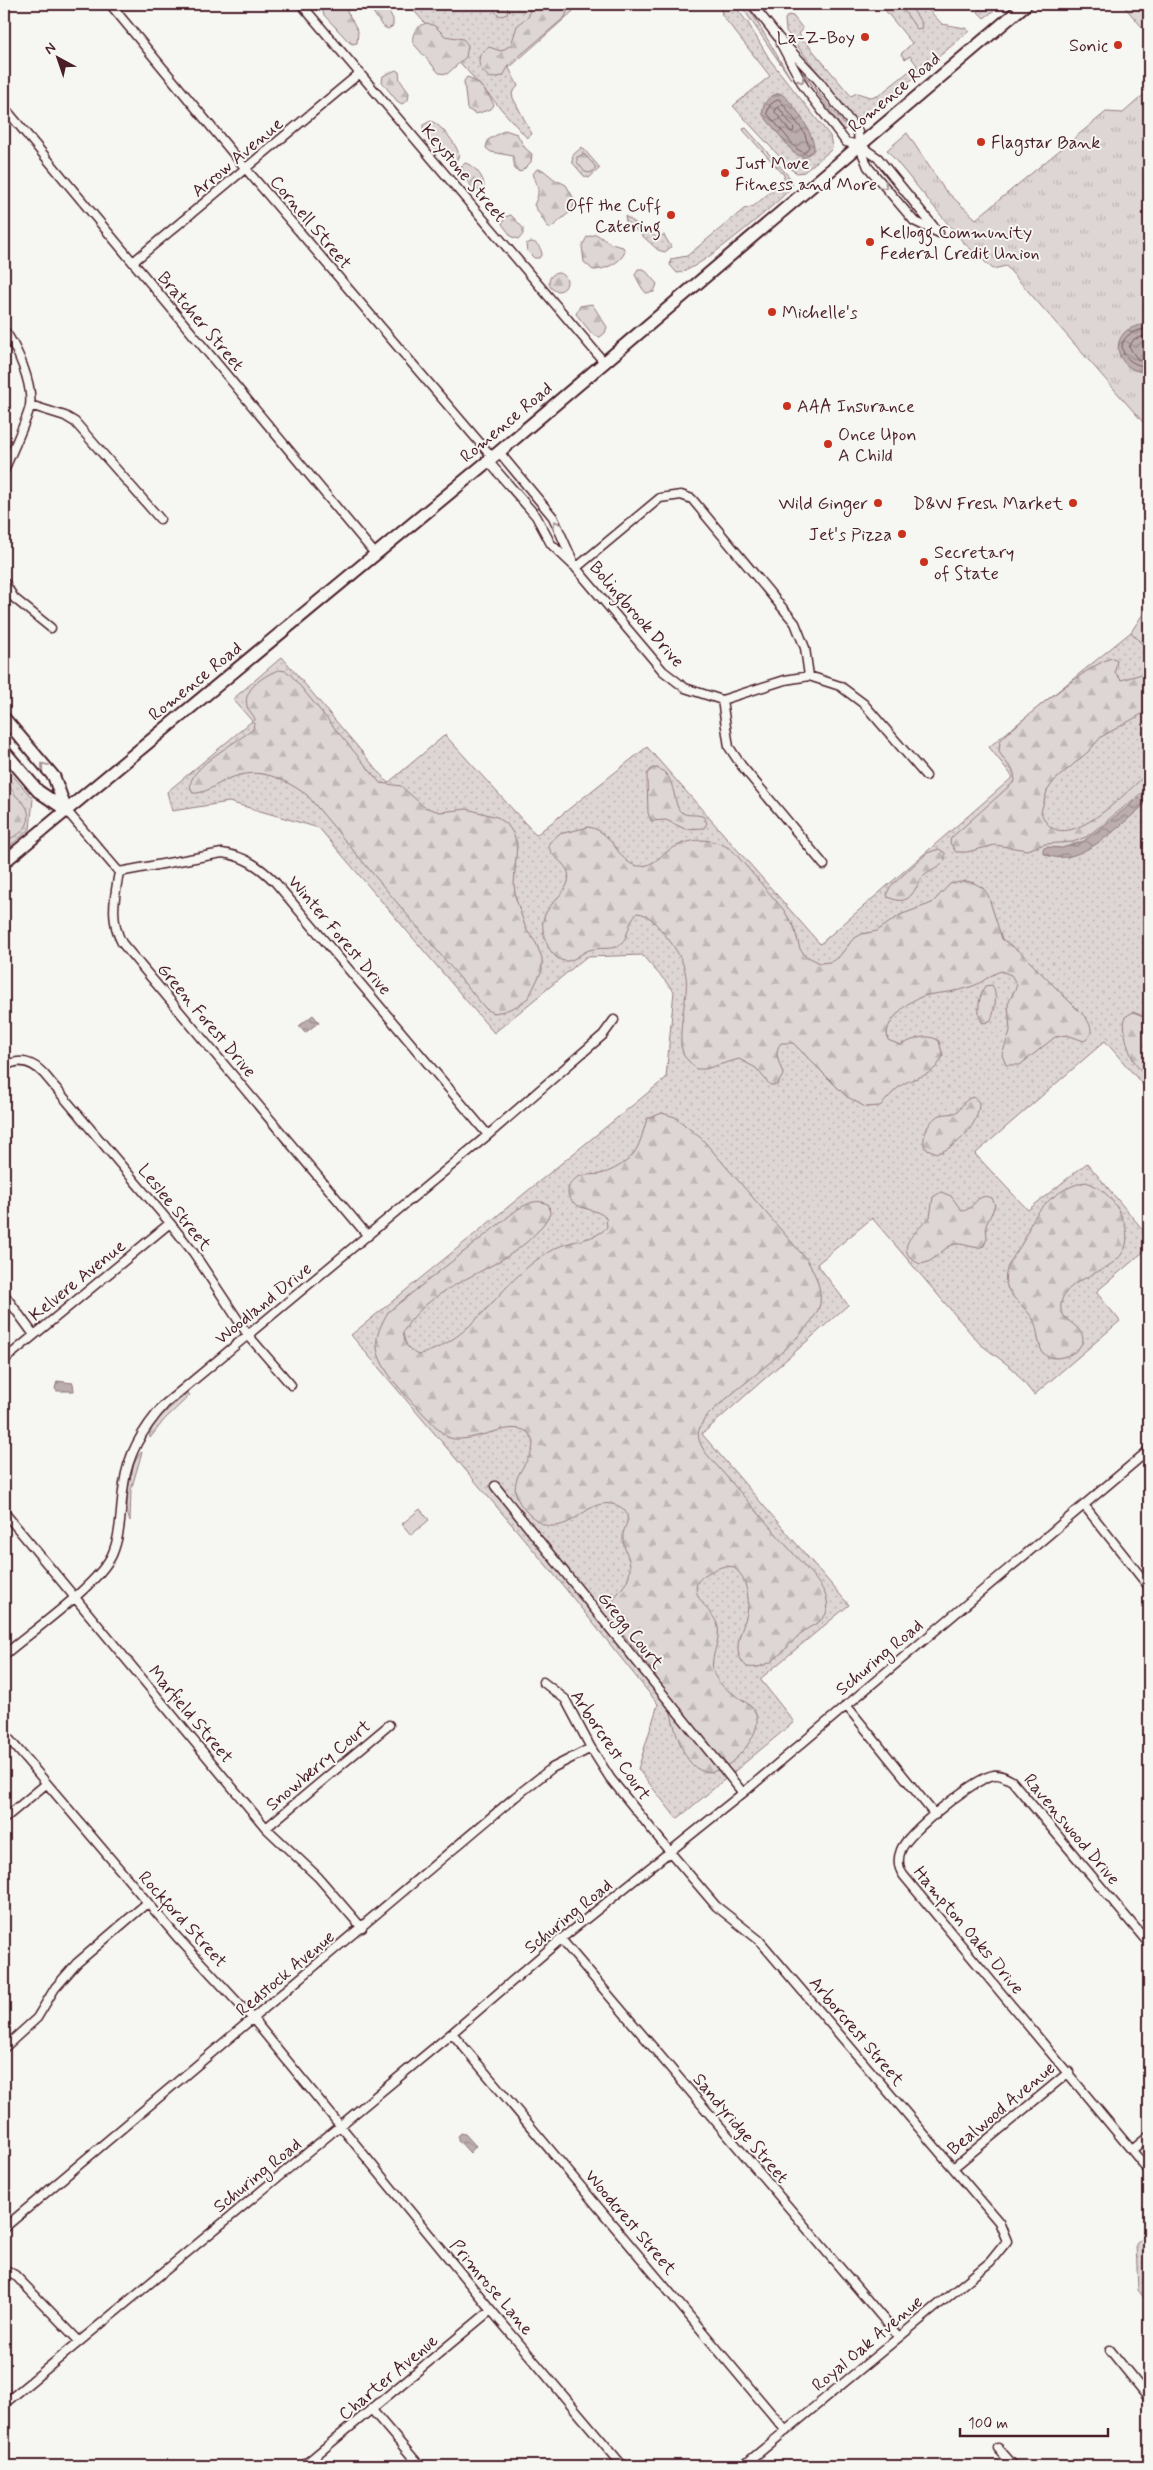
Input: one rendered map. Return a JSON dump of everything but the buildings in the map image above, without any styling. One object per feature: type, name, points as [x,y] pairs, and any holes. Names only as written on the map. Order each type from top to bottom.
[{"type":"street","name":"Cornell Street","points":[[110,4],[246,169],[493,457]]},
{"type":"street","name":"Keystone Street","points":[[301,4],[604,362]]},
{"type":"street","points":[[752,4],[778,37],[812,72],[858,132],[858,145],[868,167],[914,221],[939,233],[878,158],[858,145],[846,142],[810,94],[778,37]]},
{"type":"street","name":"Romence Road","points":[[4,862],[493,457],[1026,4]]},
{"type":"street","name":"Arrow Avenue","points":[[132,262],[360,73]]},
{"type":"street","name":"Bratcher Street","points":[[4,107],[376,555]]},
{"type":"street","points":[[4,330],[14,343],[25,371],[30,405],[4,471]]},
{"type":"street","points":[[30,405],[65,416],[75,422],[160,519]]},
{"type":"street","points":[[493,457],[536,516],[551,544],[576,568],[660,498],[681,495],[692,500],[795,623],[805,648],[809,676]]},
{"type":"street","name":"Bolingbrook Drive","points":[[493,457],[553,517],[576,568],[663,671],[685,688],[722,700]]},
{"type":"street","points":[[4,582],[14,598],[51,628]]},
{"type":"street","points":[[824,865],[741,765],[730,746],[722,700],[785,680],[809,676],[840,686],[864,704],[926,776]]},
{"type":"street","points":[[4,718],[54,777],[66,810]]},
{"type":"street","points":[[4,751],[38,791],[66,810],[120,872]]},
{"type":"street","name":"Winter Forest Drive","points":[[120,872],[222,853],[238,856],[261,868],[275,882],[488,1135]]},
{"type":"street","name":"Green Forest Drive","points":[[120,872],[113,905],[115,928],[122,942],[368,1236]]},
{"type":"street","name":"Woodland Drive","points":[[4,1655],[74,1597],[105,1566],[112,1554],[121,1523],[125,1477],[142,1433],[152,1418],[180,1389],[368,1236],[488,1135],[603,1035],[614,1020]]},
{"type":"street","name":"Leslee Street","points":[[4,1067],[13,1062],[22,1062],[34,1065],[44,1074],[193,1252],[248,1334],[290,1385]]},
{"type":"street","name":"Kelvere Avenue","points":[[4,1360],[170,1223]]},
{"type":"street","points":[[4,1294],[34,1335]]},
{"type":"street","name":"Schuring Road","points":[[4,2404],[452,2033],[561,1939],[742,1793],[1149,1450]]},
{"type":"street","name":"Gregg Court","points":[[495,1486],[742,1793]]},
{"type":"street","points":[[1084,1505],[1149,1587]]},
{"type":"street","name":"Marfield Street","points":[[4,1512],[266,1828],[318,1877],[362,1928]]},
{"type":"street","name":"Arborcrest Court","points":[[543,1682],[565,1699],[591,1748],[610,1778],[670,1852]]},
{"type":"street","points":[[846,1705],[935,1815]]},
{"type":"street","name":"Snowberry Court","points":[[266,1828],[389,1725]]},
{"type":"street","name":"Rockford Street","points":[[4,1733],[148,1903],[254,2020],[340,2126]]},
{"type":"street","name":"Redstock Avenue","points":[[4,2228],[545,1774],[591,1748]]},
{"type":"street","name":"Ravenswood Drive","points":[[935,1815],[982,1778],[1000,1775],[1012,1781],[1149,1944]]},
{"type":"street","points":[[4,1819],[46,1784]]},
{"type":"street","name":"Hampton Oaks Drive","points":[[935,1815],[906,1842],[899,1855],[899,1869],[1069,2072],[1149,2171]]},
{"type":"street","name":"Arborcrest Street","points":[[670,1852],[716,1906],[759,1940],[999,2222],[1007,2241]]},
{"type":"street","points":[[4,2048],[37,2018],[55,1988],[77,1964],[148,1903]]},
{"type":"street","name":"Sandyridge Street","points":[[561,1939],[898,2336]]},
{"type":"street","name":"Woodcrest Street","points":[[452,2033],[786,2431]]},
{"type":"street","name":"Bealwood Avenue","points":[[953,2168],[1069,2072]]},
{"type":"street","name":"Primrose Lane","points":[[340,2126],[491,2310],[623,2466]]},
{"type":"street","points":[[1132,2150],[1149,2136]]},
{"type":"street","name":"Royal Oak Avenue","points":[[743,2466],[898,2336],[990,2262],[1007,2241]]},
{"type":"street","points":[[4,2269],[15,2274],[79,2341]]},
{"type":"street","name":"Charter Avenue","points":[[302,2466],[491,2310]]},
{"type":"street","points":[[1110,2350],[1149,2398]]},
{"type":"street","points":[[372,2410],[420,2466]]},
{"type":"street","points":[[998,2448],[1014,2466]]},
{"type":"green space","points":[[320,4],[343,4],[358,31],[357,43],[352,44],[349,42],[324,15]]},
{"type":"green space","points":[[368,4],[385,4],[393,19],[393,26],[388,29],[382,26]]},
{"type":"green space","points":[[408,4],[581,4],[509,68],[518,86],[512,93],[513,98],[532,134],[527,138]]},
{"type":"green space","points":[[494,4],[508,4],[507,14],[498,15],[494,10]]},
{"type":"green space","points":[[530,4],[570,4],[565,17],[510,64],[503,76],[491,78],[480,67],[481,53],[489,47],[501,51],[511,45],[517,26],[529,16]]},
{"type":"green space","points":[[720,4],[733,4],[748,23],[770,60],[830,136],[831,150],[804,172],[797,173],[792,170],[733,106],[770,76],[722,15]]},
{"type":"green space","points":[[740,4],[745,4],[752,13],[791,79]]},
{"type":"green space","points":[[880,4],[923,4],[942,24],[965,28],[969,31],[870,115],[858,119],[850,115],[786,31],[785,19],[788,15],[793,16],[803,29],[799,34],[851,96],[857,93],[870,97],[878,96],[917,65],[910,56],[905,59],[901,54],[912,43]]},
{"type":"green space","points":[[893,4],[909,4],[921,22],[922,28],[917,29],[905,12]]},
{"type":"green space","points":[[982,4],[1003,4],[984,18],[978,12]]},
{"type":"green space","points":[[1122,4],[1149,4],[1149,35]]},
{"type":"green space","points":[[427,23],[435,26],[445,36],[463,39],[468,45],[466,57],[447,74],[439,73],[413,43],[413,36],[416,30]]},
{"type":"green space","points":[[396,70],[399,72],[400,80],[409,93],[408,100],[402,104],[397,101],[382,82],[383,76]]},
{"type":"green space","points":[[803,73],[846,127],[845,130],[843,129]]},
{"type":"green space","points":[[467,77],[479,84],[486,93],[494,105],[491,109],[476,114],[467,109],[464,81]]},
{"type":"green space","points":[[1149,90],[1149,429],[1006,266],[993,269],[963,242],[887,150],[907,133],[944,189],[976,219],[1106,112],[1123,113]]},
{"type":"green space","points":[[431,121],[452,140],[459,155],[456,161],[451,162],[447,159],[428,140],[423,130],[423,125]]},
{"type":"green space","points":[[746,128],[792,180],[792,187],[754,222],[717,251],[686,271],[677,273],[670,265],[671,259],[687,256],[744,209],[754,206],[784,180],[784,175],[744,131],[743,129]]},
{"type":"green space","points":[[505,130],[517,134],[525,148],[532,154],[531,162],[521,172],[515,170],[513,156],[491,152],[486,148],[488,140]]},
{"type":"green space","points":[[582,147],[600,168],[589,178],[584,176],[572,162],[573,155]]},
{"type":"green space","points":[[584,154],[595,166],[595,170],[590,173],[585,172],[577,162],[577,157]]},
{"type":"green space","points":[[465,163],[472,166],[481,176],[484,187],[481,190],[474,189],[461,175],[461,167]]},
{"type":"green space","points":[[537,169],[543,170],[554,179],[566,185],[574,199],[574,206],[571,211],[551,228],[547,226],[534,205],[538,196],[538,190],[533,174]]},
{"type":"green space","points":[[511,215],[523,228],[523,234],[519,239],[512,237],[502,224],[505,217]]},
{"type":"green space","points":[[625,216],[656,237],[664,235],[671,247],[665,252],[658,250],[626,221]]},
{"type":"green space","points":[[596,234],[611,244],[623,247],[625,252],[612,265],[593,270],[584,262],[582,246],[587,237]]},
{"type":"green space","points":[[531,242],[537,244],[541,250],[542,254],[539,258],[534,258],[527,251],[526,244]]},
{"type":"green space","points":[[638,269],[644,269],[657,284],[654,292],[646,293],[642,288],[635,275]]},
{"type":"green space","points":[[558,273],[564,276],[567,282],[564,288],[558,291],[552,288],[549,282],[552,276]]},
{"type":"green space","points":[[592,304],[607,327],[605,333],[600,337],[593,335],[576,314],[580,306]]},
{"type":"green space","points":[[1149,605],[1149,651],[1131,632]]},
{"type":"green space","points":[[1131,632],[1149,651],[1149,1092],[1105,1041],[975,1154],[1028,1210],[1087,1163],[1149,1237],[1149,1247],[1096,1292],[1120,1321],[1034,1395],[1012,1368],[980,1344],[872,1218],[817,1264],[848,1305],[702,1434],[849,1605],[760,1679],[794,1722],[677,1819],[638,1769],[658,1704],[552,1572],[351,1335],[666,1078],[674,991],[642,955],[586,957],[494,1033],[319,828],[229,802],[172,811],[167,792],[252,721],[233,699],[282,657],[388,783],[445,735],[536,835],[647,747],[820,944],[1013,777],[989,747]]},
{"type":"green space","points":[[1113,658],[1117,660],[1115,672],[1121,680],[1149,672],[1149,710],[1101,737],[1089,751],[1054,781],[1047,791],[1041,812],[1050,826],[1063,831],[1078,827],[1094,819],[1149,772],[1149,787],[1086,837],[1073,842],[1045,844],[1027,850],[995,845],[967,852],[956,852],[950,843],[951,838],[1015,781],[1014,773],[999,752],[1000,741],[1037,708],[1073,680],[1104,661]]},
{"type":"green space","points":[[279,670],[286,671],[291,675],[380,783],[401,786],[424,807],[440,812],[467,809],[497,817],[507,824],[517,843],[514,885],[516,899],[526,929],[536,943],[542,958],[542,970],[529,997],[519,1005],[494,1013],[486,1009],[307,795],[286,782],[256,773],[234,777],[212,788],[193,793],[190,785],[194,776],[202,767],[253,729],[255,719],[247,706],[248,694],[256,683]]},
{"type":"green space","points":[[4,765],[33,799],[30,829],[8,848],[4,843]]},
{"type":"green space","points":[[652,768],[660,769],[670,780],[678,808],[681,812],[704,817],[707,823],[704,828],[685,829],[666,820],[651,821],[648,813],[647,774]]},
{"type":"green space","points":[[4,771],[11,788],[25,805],[29,815],[24,829],[11,838],[4,835]]},
{"type":"green space","points":[[589,827],[605,835],[622,856],[634,865],[650,864],[676,846],[693,841],[709,841],[725,846],[733,851],[783,909],[794,927],[800,949],[806,956],[820,963],[830,962],[838,958],[853,939],[862,934],[877,931],[900,915],[932,903],[950,884],[966,881],[974,883],[983,888],[988,895],[1002,939],[1020,952],[1086,1018],[1091,1028],[1091,1033],[1084,1041],[1067,1035],[1055,1037],[1020,1065],[1006,1065],[1002,1055],[1010,1031],[1008,1004],[1017,985],[1011,975],[1001,971],[970,987],[920,997],[902,1009],[893,1019],[887,1034],[888,1040],[900,1045],[919,1038],[934,1038],[939,1041],[943,1056],[939,1064],[929,1073],[899,1087],[880,1106],[865,1107],[846,1096],[793,1043],[781,1043],[778,1047],[777,1055],[783,1075],[777,1085],[770,1085],[756,1068],[739,1059],[705,1069],[696,1069],[684,1056],[681,1046],[686,974],[674,947],[651,919],[637,913],[623,942],[619,946],[589,950],[568,961],[559,959],[550,950],[544,936],[544,917],[549,907],[566,887],[569,875],[564,865],[552,853],[549,843],[559,834]]},
{"type":"green space","points":[[939,849],[945,853],[945,861],[921,879],[908,898],[897,900],[888,897],[887,894],[890,887],[927,853]]},
{"type":"green space","points":[[992,985],[995,993],[995,1007],[991,1020],[985,1023],[982,1022],[979,1014],[980,999],[985,986]]},
{"type":"green space","points":[[1133,1012],[1143,1016],[1149,1037],[1149,1070],[1142,1071],[1134,1061],[1128,1046],[1124,1024],[1125,1017]]},
{"type":"green space","points":[[973,1097],[979,1102],[978,1110],[976,1119],[966,1134],[952,1146],[937,1153],[925,1148],[925,1135],[928,1126],[934,1118],[958,1111],[966,1101]]},
{"type":"green space","points":[[662,1113],[675,1117],[702,1139],[807,1260],[813,1270],[820,1292],[820,1304],[806,1327],[779,1354],[712,1412],[702,1423],[698,1434],[705,1452],[813,1576],[824,1592],[828,1606],[823,1618],[797,1636],[772,1661],[765,1665],[747,1667],[738,1653],[739,1638],[747,1615],[748,1604],[746,1587],[741,1575],[733,1567],[728,1566],[714,1570],[702,1577],[697,1584],[696,1591],[699,1599],[718,1627],[718,1639],[713,1658],[715,1676],[721,1685],[754,1710],[757,1718],[756,1729],[749,1743],[739,1755],[718,1770],[705,1771],[695,1767],[686,1757],[675,1729],[668,1701],[660,1683],[643,1658],[617,1627],[613,1615],[612,1606],[614,1600],[625,1584],[630,1569],[623,1540],[627,1515],[623,1508],[616,1505],[599,1505],[570,1521],[554,1526],[547,1526],[536,1520],[520,1503],[515,1491],[516,1480],[531,1453],[533,1444],[530,1435],[524,1430],[515,1428],[470,1438],[448,1437],[413,1404],[394,1381],[380,1359],[377,1348],[377,1338],[388,1312],[518,1209],[534,1202],[541,1202],[549,1205],[550,1214],[536,1234],[518,1249],[435,1297],[417,1313],[403,1332],[406,1343],[411,1351],[418,1355],[438,1348],[455,1338],[511,1282],[542,1256],[564,1244],[602,1232],[607,1227],[606,1218],[573,1202],[568,1195],[569,1187],[573,1180],[583,1175],[607,1172],[628,1160],[638,1146],[647,1119]]},
{"type":"green space","points":[[1086,1182],[1105,1193],[1119,1211],[1126,1232],[1125,1248],[1117,1259],[1105,1268],[1077,1283],[1066,1292],[1061,1304],[1061,1310],[1063,1315],[1080,1331],[1083,1341],[1072,1353],[1063,1357],[1053,1358],[1046,1356],[1042,1351],[1035,1322],[1010,1293],[1005,1278],[1006,1272],[1023,1242],[1032,1221],[1044,1205],[1063,1190]]},
{"type":"green space","points":[[941,1192],[951,1196],[962,1211],[970,1208],[982,1197],[992,1198],[995,1206],[986,1225],[987,1238],[984,1246],[952,1245],[933,1259],[920,1264],[911,1258],[907,1252],[907,1246],[909,1240],[930,1217],[933,1197]]},
{"type":"green space","points":[[188,1393],[190,1395],[164,1420],[150,1438],[150,1432],[158,1420]]},
{"type":"green space","points":[[142,1452],[131,1490],[130,1521],[127,1507],[129,1485],[134,1464]]},
{"type":"green space","points":[[420,1509],[429,1520],[411,1535],[402,1524]]},
{"type":"green space","points":[[1149,2233],[1149,2304],[1138,2290],[1136,2244]]},
{"type":"water","points":[[779,93],[796,109],[811,136],[814,150],[804,158],[794,153],[763,115],[763,107],[766,101]]},
{"type":"water","points":[[1149,322],[1149,371],[1141,372],[1134,370],[1123,361],[1118,347],[1126,331],[1132,327]]},
{"type":"water","points":[[1149,790],[1149,801],[1100,842],[1071,856],[1056,857],[1043,853],[1043,849],[1046,847],[1062,848],[1084,841]]},
{"type":"water","points":[[313,1015],[319,1022],[305,1033],[299,1026]]},
{"type":"water","points":[[57,1381],[73,1383],[74,1391],[57,1391],[55,1389]]},
{"type":"water","points":[[461,2133],[465,2134],[476,2146],[470,2153],[458,2140],[458,2136]]},
{"type":"place","name":"La-Z-Boy","points":[[865,37]]},
{"type":"place","name":"Sonic","points":[[1118,45]]},
{"type":"place","name":"Flagstar Bank","points":[[981,142]]},
{"type":"place","name":"Just Move Fitness and More","points":[[725,173]]},
{"type":"place","name":"Off the Cuff Catering","points":[[671,215]]},
{"type":"place","name":"Kellogg Community Federal Credit Union","points":[[870,242]]},
{"type":"place","name":"Michelle's","points":[[772,312]]},
{"type":"place","name":"AAA Insurance","points":[[787,406]]},
{"type":"place","name":"Once Upon A Child","points":[[828,444]]},
{"type":"place","name":"Wild Ginger","points":[[878,503]]},
{"type":"place","name":"D&W Fresh Market","points":[[1073,503]]},
{"type":"place","name":"Jet's Pizza","points":[[902,534]]},
{"type":"place","name":"Secretary of State","points":[[924,562]]}]
